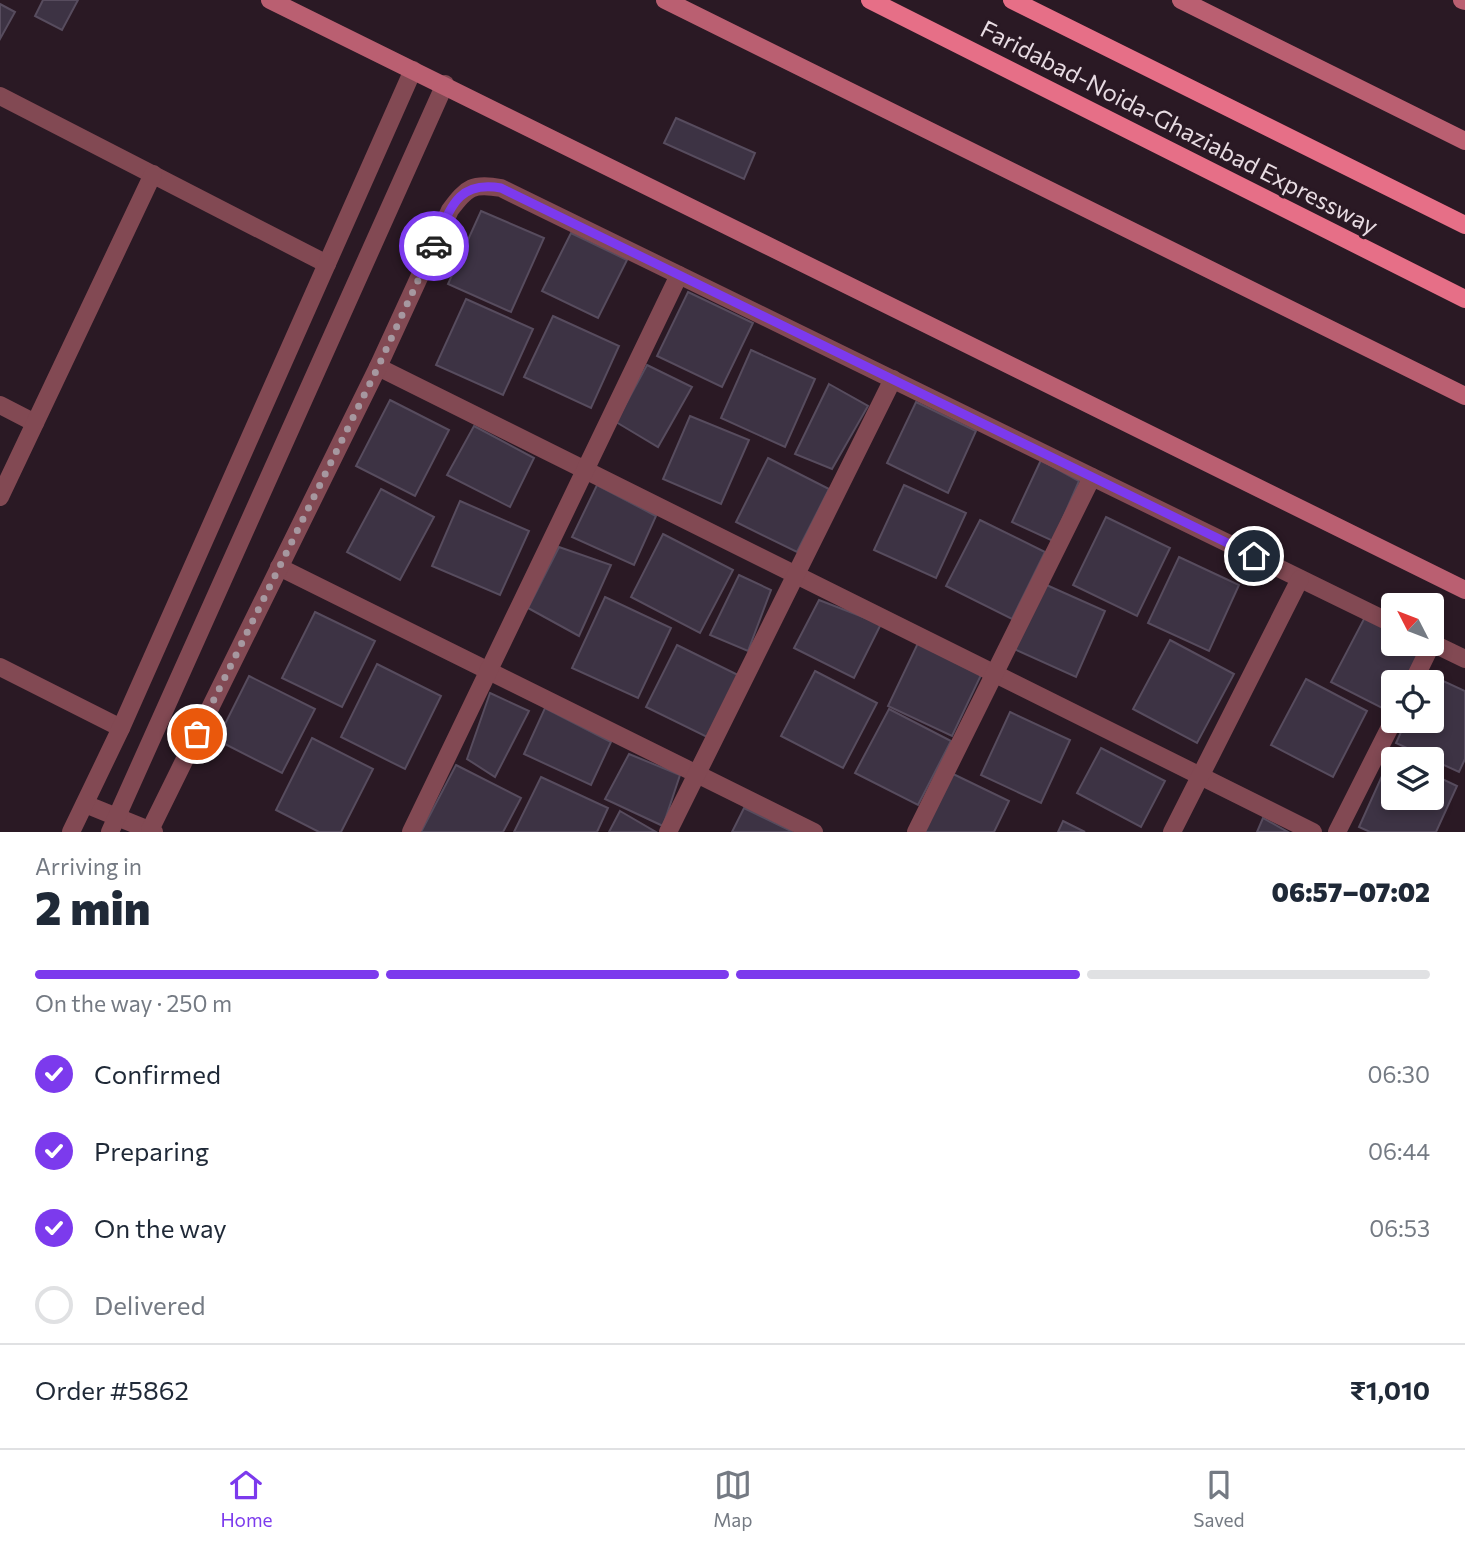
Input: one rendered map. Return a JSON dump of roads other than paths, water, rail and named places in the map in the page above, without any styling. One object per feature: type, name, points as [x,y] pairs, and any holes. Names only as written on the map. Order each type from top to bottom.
[{"type":"main road","name":"Faridabad-Noida-Ghaziabad Expressway","points":[[870,0],[1465,299]]},
{"type":"main road","name":"Faridabad-Noida-Ghaziabad Expressway","points":[[1012,0],[1465,225]]},
{"type":"street","points":[[270,0],[445,84],[1465,590]]},
{"type":"street","points":[[666,0],[1465,396]]},
{"type":"street","points":[[1181,0],[1465,141]]},
{"type":"street","points":[[71,832],[121,728],[413,70]]},
{"type":"street","points":[[114,824],[445,84]]},
{"type":"street","points":[[0,96],[327,264]]},
{"type":"street","points":[[0,497],[153,174]]},
{"type":"street","points":[[85,804],[114,824],[152,831],[378,367],[450,210],[465,191],[481,184],[501,188],[1381,618]]},
{"type":"street","points":[[411,832],[679,275]]},
{"type":"street","points":[[378,367],[1313,832]]},
{"type":"street","points":[[668,832],[893,379]]},
{"type":"street","points":[[0,405],[35,423]]},
{"type":"street","points":[[916,832],[1092,477]]},
{"type":"street","points":[[279,567],[814,832]]},
{"type":"street","points":[[1172,832],[1300,579]]},
{"type":"street","points":[[1444,649],[1465,659]]},
{"type":"street","points":[[0,667],[121,728]]},
{"type":"street","points":[[1337,832],[1387,733]]}]
